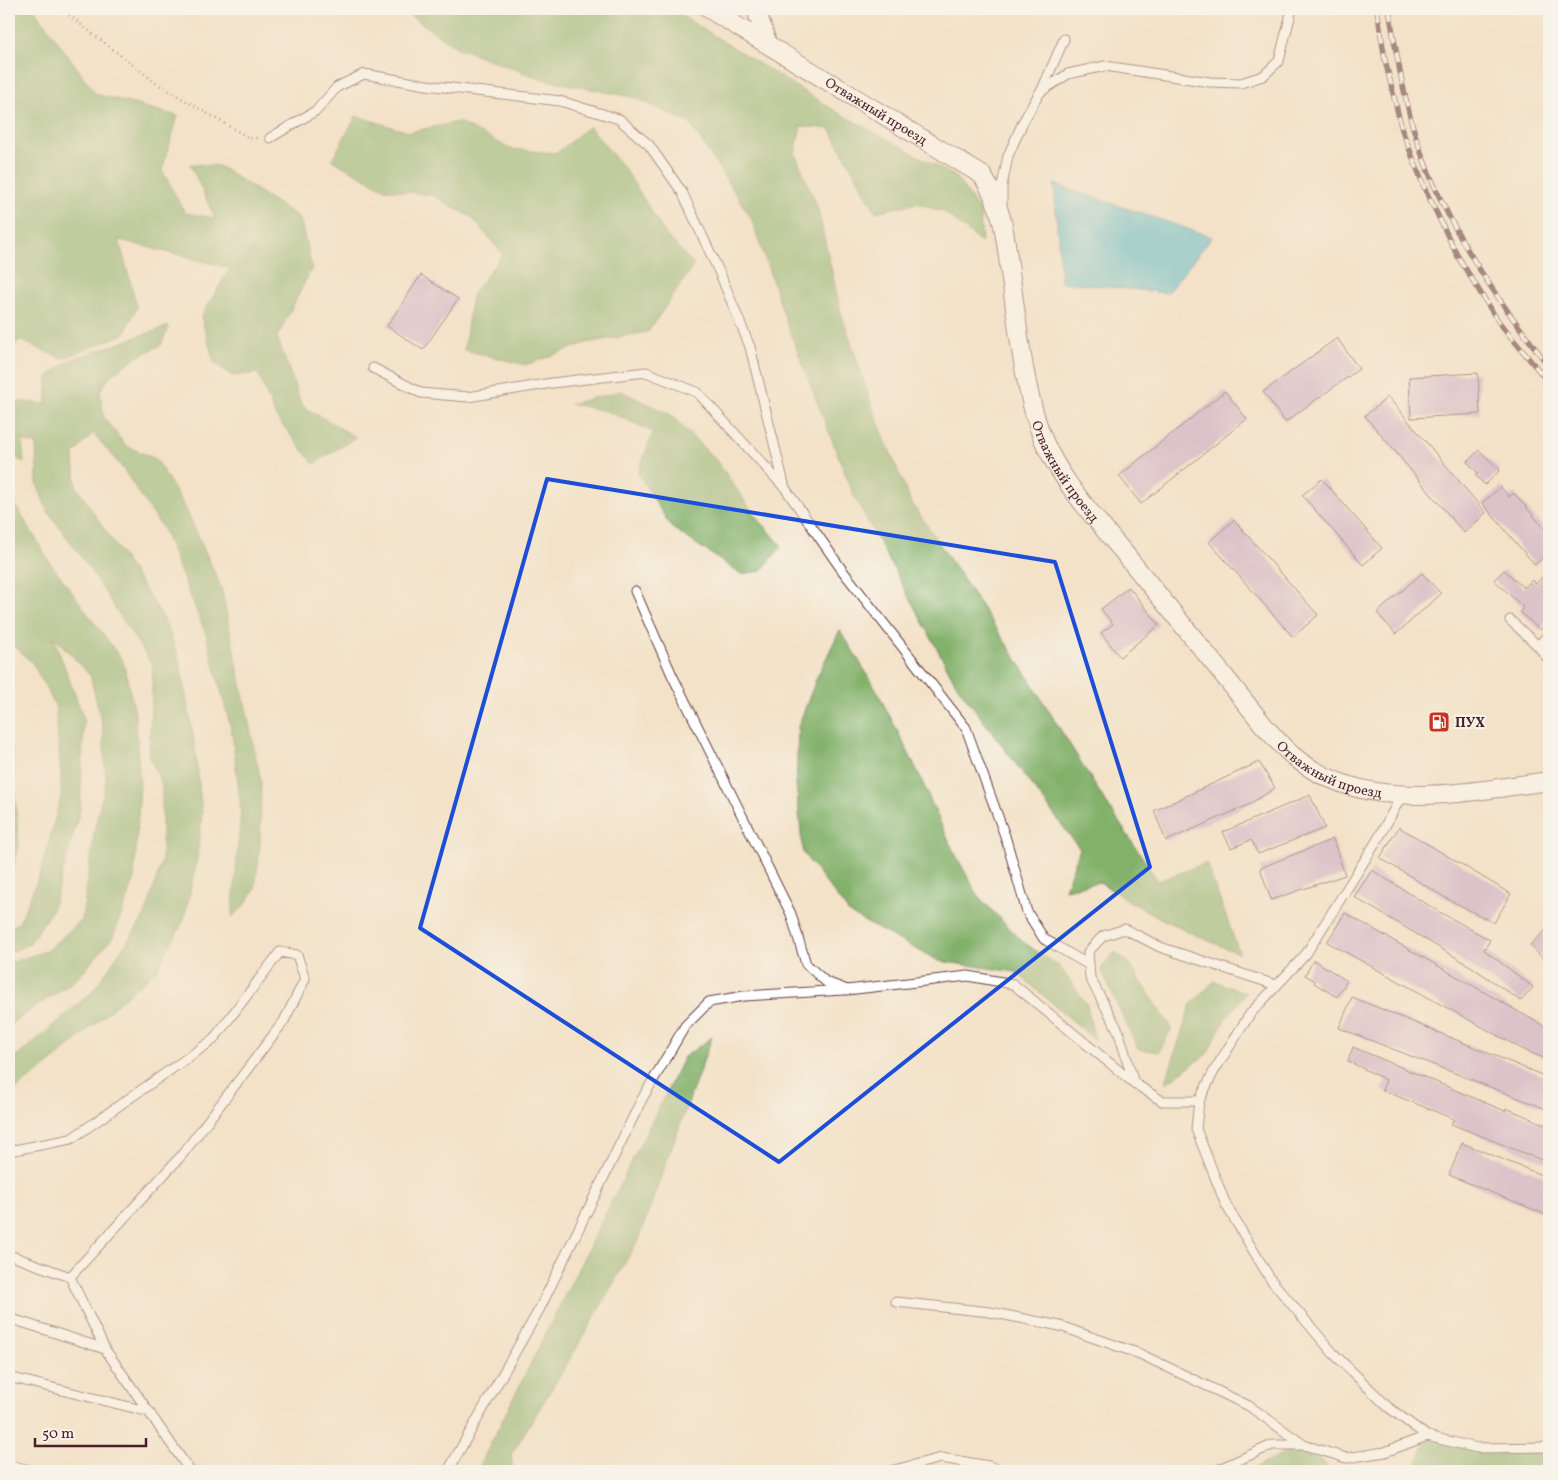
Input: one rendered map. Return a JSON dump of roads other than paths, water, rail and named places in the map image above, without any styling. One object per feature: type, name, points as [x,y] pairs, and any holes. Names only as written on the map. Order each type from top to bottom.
[{"type":"street","name":"Отважный проезд","points":[[709,9],[767,42],[982,175],[994,194],[1002,215],[1020,343],[1041,435],[1052,458],[1089,509],[1265,728],[1292,756],[1324,775],[1357,789],[1402,795],[1455,794],[1549,780]]},
{"type":"street","points":[[756,9],[767,42]]},
{"type":"lane","points":[[1040,92],[1068,74],[1105,66],[1210,82],[1241,83],[1263,76],[1278,61],[1292,9]]},
{"type":"lane","points":[[1002,215],[1002,186],[1008,156],[1064,39]]},
{"type":"lane","points":[[270,138],[317,110],[337,87],[364,74],[426,85],[560,101],[619,119],[649,146],[682,192],[722,276],[750,347],[785,488]]},
{"type":"lane","points":[[373,368],[421,393],[468,397],[552,383],[646,372],[697,392],[785,488],[842,570],[966,728],[1005,836],[1027,912],[1044,939],[1089,965]]},
{"type":"lane","points":[[635,591],[672,675],[791,914],[806,964],[826,982],[847,990]]},
{"type":"lane","points":[[1510,620],[1538,646],[1549,660]]},
{"type":"lane","points":[[1538,646],[1549,634]]},
{"type":"lane","points":[[1402,795],[1330,918],[1306,954],[1250,1014],[1214,1070],[1199,1101],[1196,1128],[1226,1205],[1271,1280],[1333,1353],[1388,1407],[1427,1436],[1477,1448],[1549,1446]]},
{"type":"lane","points":[[1134,1083],[1118,1030],[1090,978],[1088,952],[1103,936],[1125,928],[1160,947],[1276,985]]},
{"type":"lane","points":[[9,1152],[72,1139],[212,1040],[280,952],[297,955],[305,980],[284,1021],[181,1156],[70,1277]]},
{"type":"lane","points":[[448,1471],[540,1308],[642,1099],[685,1026],[709,1002],[744,996],[847,990],[968,976],[1013,984],[1134,1083],[1162,1101],[1199,1101]]},
{"type":"lane","points":[[9,1256],[70,1277],[106,1349],[190,1471]]},
{"type":"lane","points":[[896,1302],[990,1312],[1060,1326],[1140,1354],[1249,1406],[1304,1445]]},
{"type":"lane","points":[[9,1318],[106,1349]]},
{"type":"lane","points":[[9,1377],[150,1412]]},
{"type":"lane","points":[[1215,1471],[1272,1444],[1304,1445],[1346,1458],[1385,1452],[1427,1436]]},
{"type":"lane","points":[[890,1471],[941,1458],[989,1466],[1001,1471]]},
{"type":"lane","points":[[9,1465],[34,1471]]},
{"type":"water","points":[[1054,184],[1212,237],[1167,293],[1061,282]]},
{"type":"railway","points":[[1377,9],[1385,60],[1402,130],[1425,189],[1457,255],[1498,321],[1549,383]]},
{"type":"railway","points":[[1389,9],[1412,124],[1436,189],[1451,221],[1487,281],[1549,366]]},
{"type":"place","name":"ПУХ","points":[[1439,722]]}]
